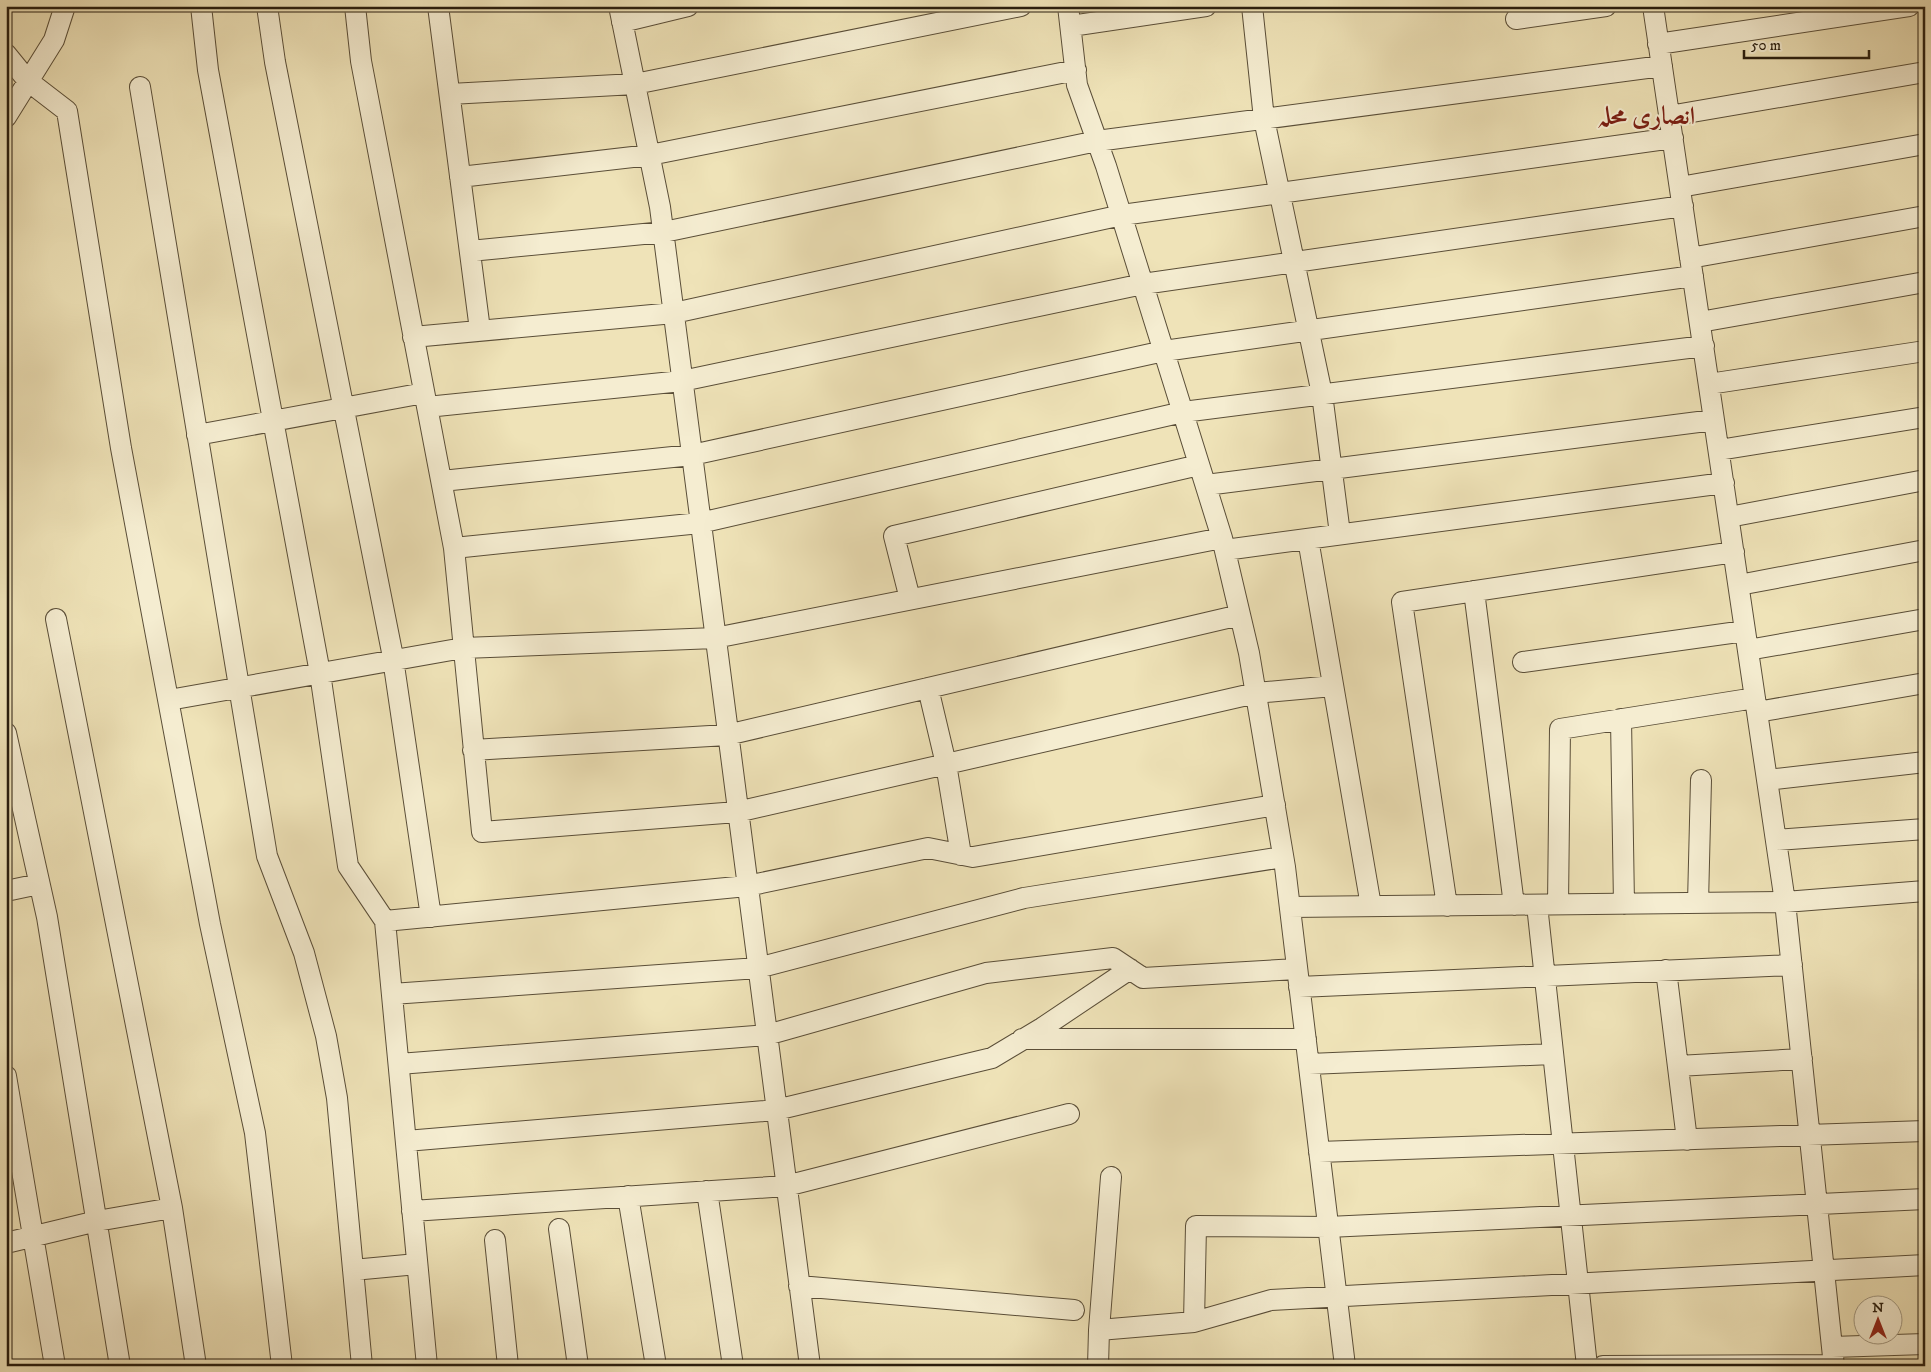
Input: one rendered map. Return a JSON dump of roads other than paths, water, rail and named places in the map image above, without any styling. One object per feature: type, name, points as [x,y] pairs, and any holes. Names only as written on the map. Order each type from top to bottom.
[{"type":"street","points":[[6,117],[54,40],[65,6]]},
{"type":"street","points":[[201,6],[208,70],[320,673],[348,866],[385,921],[427,1366]]},
{"type":"street","points":[[267,6],[276,62],[394,660],[431,917]]},
{"type":"street","points":[[355,6],[361,61],[454,548],[482,832],[737,812],[1256,693],[1333,686]]},
{"type":"street","points":[[438,6],[480,330]]},
{"type":"street","points":[[688,6],[620,14],[650,155],[664,232],[737,812],[810,1366]]},
{"type":"street","points":[[450,94],[635,84],[1021,6]]},
{"type":"street","points":[[1206,6],[1070,16],[1077,86],[1122,215],[1206,484],[1224,544],[1240,615],[1256,693],[1290,907],[1345,1366]]},
{"type":"street","points":[[1252,6],[1264,119],[1322,394],[1340,534]]},
{"type":"street","points":[[1516,19],[1606,6]]},
{"type":"street","points":[[1653,6],[1786,902],[1834,1359]]},
{"type":"street","points":[[1658,44],[1909,6]]},
{"type":"street","points":[[6,54],[28,81],[67,111],[121,448],[210,924],[255,1133],[282,1366]]},
{"type":"street","points":[[470,251],[664,232],[1097,141],[1662,66]]},
{"type":"street","points":[[460,177],[650,155],[1076,70]]},
{"type":"street","points":[[1669,116],[1925,72]]},
{"type":"street","points":[[140,87],[267,856],[304,953],[327,1044],[337,1098],[362,1366]]},
{"type":"street","points":[[414,337],[674,313],[1122,215],[1673,138]]},
{"type":"street","points":[[197,435],[344,408],[682,381],[1143,284],[1294,263],[1681,197],[1925,144]]},
{"type":"street","points":[[442,481],[692,455],[1164,351],[1309,330],[1692,267],[1925,216]]},
{"type":"street","points":[[1700,322],[1925,282]]},
{"type":"street","points":[[454,548],[700,523],[1183,412],[1704,346]]},
{"type":"street","points":[[1709,384],[1925,351]]},
{"type":"street","points":[[1719,450],[1925,417]]},
{"type":"street","points":[[1206,484],[1714,420]]},
{"type":"street","points":[[910,599],[894,536],[1200,465]]},
{"type":"street","points":[[1728,517],[1925,480]]},
{"type":"street","points":[[168,700],[463,648],[715,638],[910,599],[1224,544],[1308,539],[1724,484]]},
{"type":"street","points":[[1308,539],[1371,906]]},
{"type":"street","points":[[1739,585],[1925,550]]},
{"type":"street","points":[[1447,906],[1402,602],[1734,552]]},
{"type":"street","points":[[1474,591],[1514,905]]},
{"type":"street","points":[[473,750],[728,735],[1240,615]]},
{"type":"street","points":[[56,619],[172,1208],[196,1366]]},
{"type":"street","points":[[1523,662],[1747,641],[1925,619]]},
{"type":"street","points":[[1558,904],[1560,729],[1621,719],[1756,705],[1925,683]]},
{"type":"street","points":[[928,688],[946,764],[961,854]]},
{"type":"street","points":[[1621,719],[1624,904]]},
{"type":"street","points":[[7,741],[14,804],[39,884],[120,1366]]},
{"type":"street","points":[[1767,780],[1925,762]]},
{"type":"street","points":[[1698,903],[1701,780]]},
{"type":"street","points":[[385,921],[747,886],[928,848],[973,857],[1274,805]]},
{"type":"street","points":[[1776,840],[1925,829]]},
{"type":"street","points":[[392,994],[758,968],[1024,898],[1283,857]]},
{"type":"street","points":[[6,891],[39,884]]},
{"type":"street","points":[[1290,907],[1786,902],[1925,891]]},
{"type":"street","points":[[1537,905],[1587,1366]]},
{"type":"street","points":[[399,1064],[767,1035],[986,973],[1114,958],[1143,978],[1544,976],[1792,965]]},
{"type":"street","points":[[406,1141],[776,1110],[992,1058],[1130,969]]},
{"type":"street","points":[[1666,970],[1687,1140]]},
{"type":"street","points":[[1022,1039],[1306,1040]]},
{"type":"street","points":[[1309,1064],[1553,1054]]},
{"type":"street","points":[[1678,1066],[1802,1059]]},
{"type":"street","points":[[6,1076],[14,1176],[33,1237],[55,1366]]},
{"type":"street","points":[[412,1211],[786,1186],[1069,1114]]},
{"type":"street","points":[[1319,1152],[1925,1131]]},
{"type":"street","points":[[1098,1366],[1111,1177]]},
{"type":"street","points":[[707,1191],[733,1366]]},
{"type":"street","points":[[628,1196],[656,1366]]},
{"type":"street","points":[[1194,1322],[1196,1226],[1328,1227],[1925,1199]]},
{"type":"street","points":[[6,1243],[97,1221],[172,1208]]},
{"type":"street","points":[[559,1229],[578,1366]]},
{"type":"street","points":[[495,1240],[508,1366]]},
{"type":"street","points":[[353,1270],[417,1264]]},
{"type":"street","points":[[1099,1330],[1194,1322],[1271,1300],[1925,1265]]},
{"type":"street","points":[[799,1286],[1074,1310]]},
{"type":"street","points":[[1603,1366],[1717,1365],[1834,1359],[1925,1344]]},
{"type":"district","name":"انصاری محلہ","points":[[1646,116]]}]
